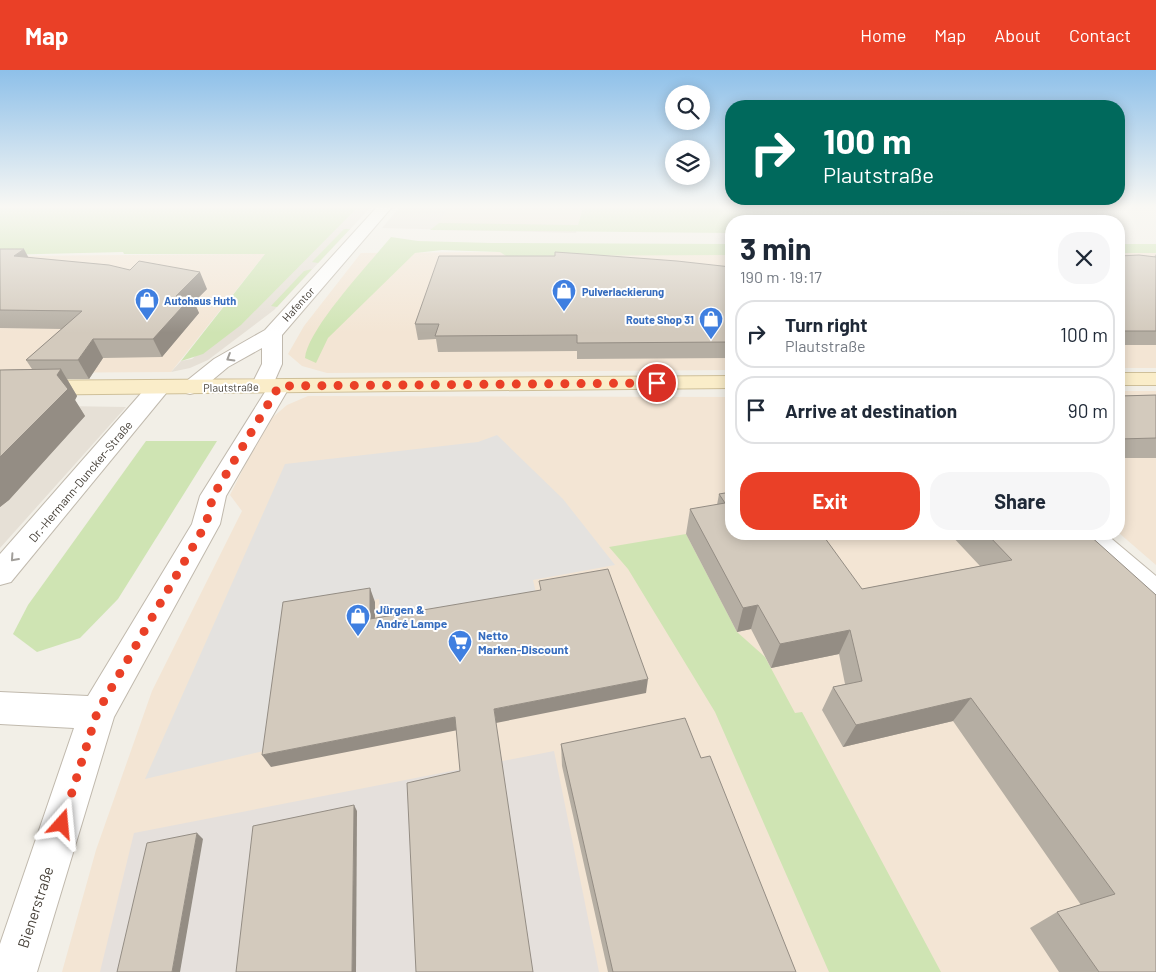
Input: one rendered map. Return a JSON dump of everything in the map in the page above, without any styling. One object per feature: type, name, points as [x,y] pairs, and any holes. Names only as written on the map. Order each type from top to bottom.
[{"type":"main road","points":[[1125,379],[1156,379]]},
{"type":"main road","name":"Plautstraße","points":[[0,388],[725,382]]},
{"type":"street","name":"Hafentor","points":[[190,387],[221,363],[272,334],[348,249]]},
{"type":"street","name":"Hafentor","points":[[270,386],[272,334]]},
{"type":"street","name":"Bienerstraße","points":[[14,972],[97,713],[206,524],[213,496],[270,386]]},
{"type":"street","name":"Dr.-Hermann-Duncker-Straße","points":[[0,574],[159,388]]},
{"type":"street","points":[[1095,540],[1156,594]]},
{"type":"street","points":[[0,708],[97,713]]},
{"type":"shaded area","points":[[311,249],[331,249],[274,310],[208,360],[190,368],[171,372],[181,361],[192,359]]},
{"type":"shaded area","points":[[1156,251],[1156,368],[1125,368],[1125,252]]},
{"type":"shaded area","points":[[500,252],[507,256],[725,254],[725,370],[327,373],[302,366],[288,354],[304,326],[361,253]]},
{"type":"shaded area","points":[[265,254],[171,372],[0,373],[0,256]]},
{"type":"shaded area","points":[[1125,391],[1156,391],[1156,565],[1125,538]]},
{"type":"shaded area","points":[[308,396],[725,397],[725,540],[1064,540],[1156,972],[62,972],[96,850],[152,691],[242,511],[230,495],[266,423],[287,405]]},
{"type":"shaded area","points":[[0,405],[126,407],[0,548]]},
{"type":"shaded area","points":[[497,435],[563,499],[615,565],[533,580],[538,602],[380,628],[379,599],[283,616],[268,750],[145,779],[285,464],[478,442]]},
{"type":"shaded area","points":[[554,751],[599,972],[100,972],[134,833]]},
{"type":"green space","points":[[0,249],[316,249],[241,325],[203,354],[181,361],[265,254],[124,254],[123,252],[0,255]]},
{"type":"green space","points":[[325,249],[331,249],[318,263],[312,262]]},
{"type":"green space","points":[[381,249],[725,249],[725,255],[506,256],[500,252],[442,250],[415,253],[328,338],[316,363],[305,358],[317,330],[355,279]]},
{"type":"green space","points":[[1125,249],[1156,249],[1156,253],[1125,253]]},
{"type":"green space","points":[[312,269],[277,307],[271,306],[304,271]]},
{"type":"green space","points":[[146,441],[217,441],[118,599],[80,638],[37,652],[13,634],[28,605]]},
{"type":"green space","points":[[686,534],[737,632],[765,657],[795,713],[802,712],[941,972],[829,972],[715,712],[628,569],[609,547]]},
{"type":"building","points":[[0,249],[24,249],[14,256],[109,265],[130,270],[139,261],[200,272],[176,296],[192,296],[153,339],[93,339],[78,360],[26,360],[82,311],[0,310]]},
{"type":"building","points":[[555,252],[725,266],[725,342],[577,343],[577,335],[435,336],[439,324],[415,324],[439,256],[555,256]]},
{"type":"building","points":[[1125,256],[1156,257],[1156,331],[1125,331]]},
{"type":"building","points":[[61,369],[57,375],[68,389],[0,457],[0,370]]},
{"type":"building","points":[[1156,395],[1156,438],[1125,439],[1125,396]]},
{"type":"building","points":[[725,493],[725,503],[719,494]]},
{"type":"building","points":[[725,503],[725,540],[826,540],[862,589],[1012,560],[993,540],[1095,540],[1156,595],[1156,972],[1099,972],[1057,912],[1115,894],[971,698],[856,725],[833,687],[862,681],[850,630],[780,644],[758,605],[743,608],[690,509]]},
{"type":"building","points":[[608,569],[648,679],[494,709],[533,972],[416,972],[407,783],[460,771],[455,717],[262,755],[283,602],[370,588],[370,619],[541,590],[539,581]]},
{"type":"building","points":[[685,718],[701,758],[710,756],[796,972],[613,972],[561,744]]},
{"type":"building","points":[[354,805],[352,972],[236,972],[253,826]]},
{"type":"building","points":[[197,833],[172,972],[117,972],[147,843]]},
{"type":"place","name":"Pulverlackierung","points":[[564,312]]},
{"type":"place","name":"Autohaus Huth","points":[[147,321]]},
{"type":"place","name":"Route Shop 31","points":[[711,340]]},
{"type":"place","name":"Jürgen & André Lampe","points":[[358,637]]},
{"type":"place","name":"Netto Marken-Discount","points":[[460,663]]},
{"type":"route","points":[[62,824],[97,713],[206,524],[213,496],[279,386],[657,383]]}]
